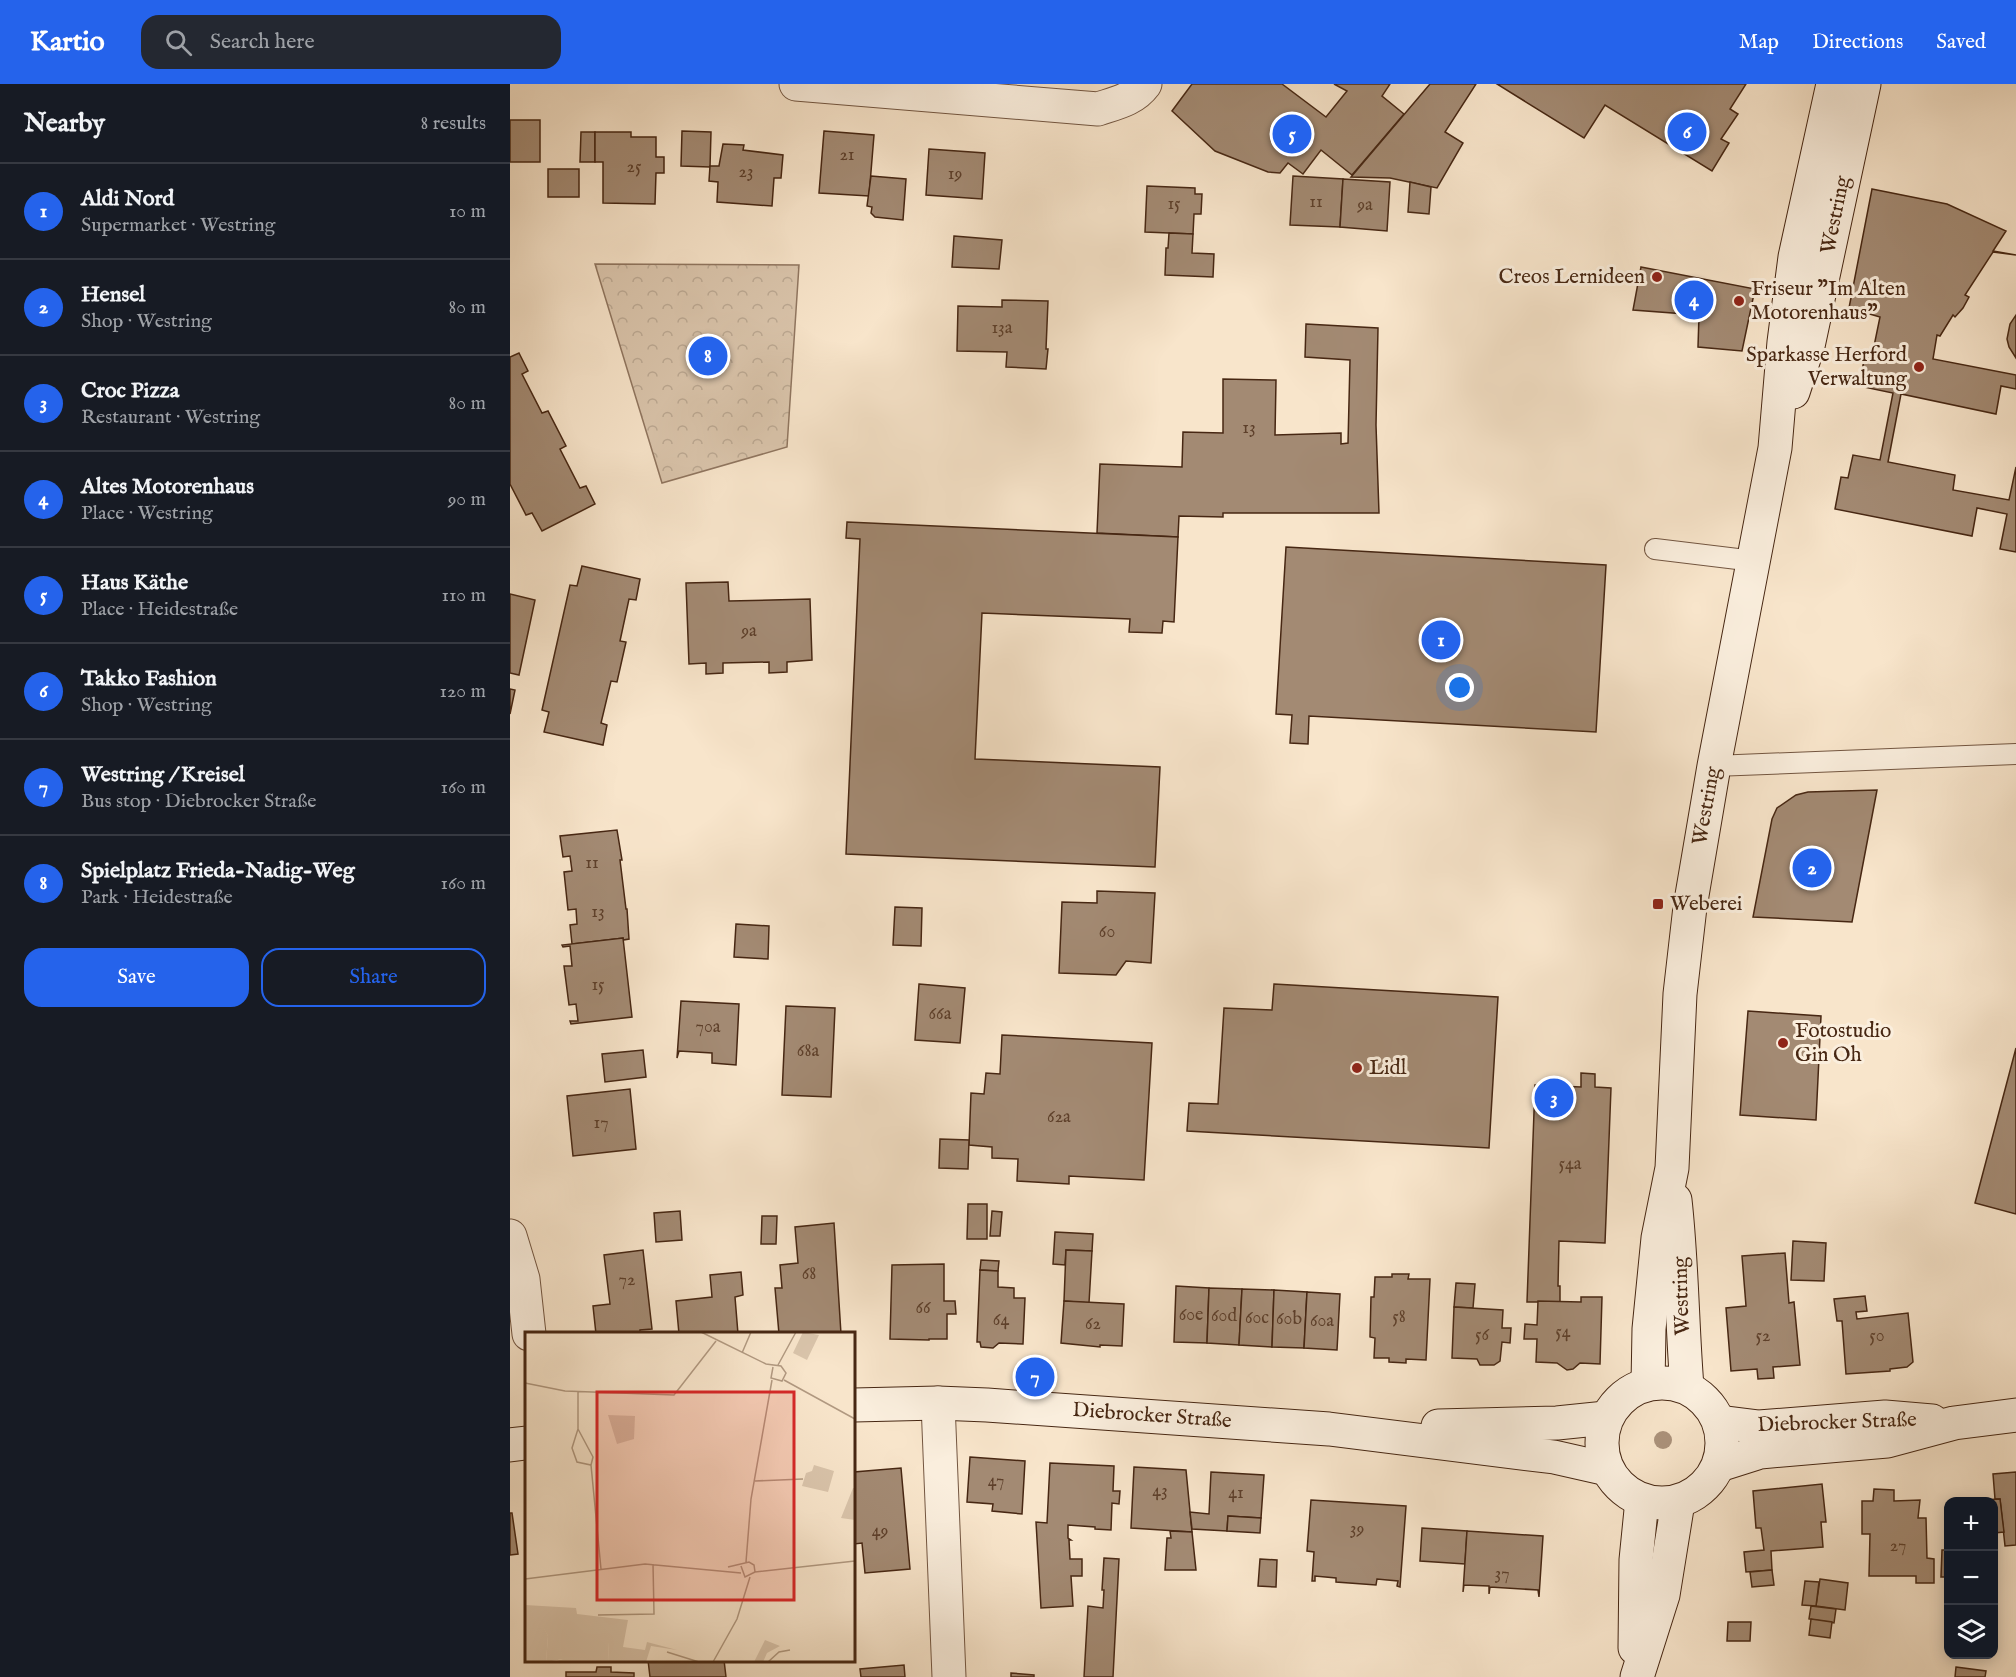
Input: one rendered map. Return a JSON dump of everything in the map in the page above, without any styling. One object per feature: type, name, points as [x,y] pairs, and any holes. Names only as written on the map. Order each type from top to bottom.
[{"type":"street","points":[[796,84],[1098,109],[1127,100],[1140,91],[1145,84]]},
{"type":"street","name":"Westring","points":[[1648,1384],[1649,1329],[1658,1238],[1671,1168],[1680,994],[1690,907],[1714,766],[1775,448],[1784,342],[1795,257],[1833,84]]},
{"type":"street","name":"Westring","points":[[1775,448],[1808,346],[1864,84]]},
{"type":"street","name":"Westring","points":[[1671,1168],[1681,1250],[1687,1387]]},
{"type":"street","points":[[510,1236],[523,1279],[529,1332]]},
{"type":"street","points":[[1668,1383],[1687,1387],[1706,1401],[1719,1422],[1724,1443],[1719,1465],[1706,1486],[1678,1502],[1660,1504],[1642,1500],[1620,1487],[1607,1469],[1602,1453],[1602,1435],[1606,1418],[1617,1402],[1631,1390],[1648,1384],[1668,1383]]},
{"type":"street","points":[[938,1403],[950,1677]]},
{"type":"street","name":"Diebrocker Straße","points":[[855,1405],[938,1403],[1147,1415],[1329,1429],[1554,1457],[1607,1469]]},
{"type":"street","name":"Diebrocker Straße","points":[[1719,1465],[1771,1451],[1887,1441],[1954,1423],[2016,1414]]},
{"type":"street","name":"Diebrocker Straße","points":[[1719,1422],[1760,1426],[1885,1417],[1954,1423]]},
{"type":"street","name":"Diebrocker Straße","points":[[1329,1429],[1557,1423],[1606,1418]]},
{"type":"street","points":[[510,1445],[525,1443]]},
{"type":"street","points":[[1635,1677],[1636,1560],[1642,1500]]},
{"type":"street","points":[[1635,1677],[1662,1595],[1678,1502]]},
{"type":"lane","points":[[1655,549],[1754,561]]},
{"type":"lane","points":[[1714,766],[2016,754]]},
{"type":"green space","points":[[595,264],[799,265],[787,447],[662,483]]},
{"type":"building","points":[[1192,84],[1282,84],[1326,117],[1347,91],[1334,84],[1390,84],[1382,96],[1404,114],[1352,175],[1321,150],[1303,174],[1288,163],[1280,173],[1268,172],[1215,151],[1172,111]]},
{"type":"building","points":[[1430,84],[1476,84],[1445,132],[1463,143],[1437,188],[1390,178],[1351,177]]},
{"type":"building","points":[[1497,84],[1746,84],[1730,109],[1738,114],[1721,139],[1729,143],[1712,171],[1605,105],[1584,138]]},
{"type":"building","points":[[510,120],[540,120],[540,162],[510,162]]},
{"type":"building","points":[[682,131],[711,132],[710,167],[681,166]]},
{"type":"building","points":[[824,131],[874,135],[869,196],[819,193]]},
{"type":"building","points":[[581,132],[595,132],[595,162],[580,162]]},
{"type":"building","points":[[595,132],[631,132],[631,137],[656,137],[656,157],[664,157],[664,173],[656,173],[655,204],[603,203],[603,162],[595,162]]},
{"type":"building","points":[[723,144],[744,145],[743,150],[783,155],[781,178],[774,178],[772,206],[717,202],[718,182],[709,181],[710,166],[719,166]]},
{"type":"building","points":[[929,149],[985,153],[982,199],[926,195]]},
{"type":"building","points":[[548,169],[579,169],[579,197],[548,197]]},
{"type":"building","points":[[871,176],[906,179],[903,220],[875,217],[871,213],[872,207],[867,206]]},
{"type":"building","points":[[1293,176],[1343,179],[1340,227],[1290,225]]},
{"type":"building","points":[[1343,179],[1390,182],[1387,231],[1340,227]]},
{"type":"building","points":[[1410,182],[1431,187],[1429,214],[1408,212]]},
{"type":"building","points":[[1147,186],[1195,188],[1195,194],[1202,194],[1201,214],[1194,214],[1193,234],[1145,232]]},
{"type":"building","name":"Sparkasse Herford Verwaltung","points":[[1872,189],[1947,204],[2006,231],[1993,251],[2016,255],[1993,252],[1965,295],[1969,297],[1963,308],[1955,317],[1953,315],[1940,336],[1937,335],[1933,359],[2016,375],[2016,389],[2001,386],[1996,414],[1901,394],[1888,462],[1955,475],[1953,490],[2009,500],[2016,467],[2016,552],[2000,549],[2007,514],[1977,508],[1972,536],[1835,509],[1841,477],[1848,478],[1853,455],[1880,460],[1893,393],[1859,386],[1865,355],[1872,356],[1880,317],[1849,308]]},
{"type":"building","points":[[1169,233],[1193,234],[1192,253],[1214,254],[1213,277],[1165,275]]},
{"type":"building","points":[[954,236],[1002,240],[999,269],[952,267]]},
{"type":"building","points":[[1641,267],[1755,289],[1742,351],[1698,347],[1699,315],[1633,310]]},
{"type":"building","points":[[1002,300],[1048,301],[1046,369],[1006,367],[1007,352],[957,351],[958,306],[1002,307]]},
{"type":"building","points":[[2016,315],[2016,358],[2007,339],[2010,324]]},
{"type":"building","points":[[1306,324],[1378,328],[1376,425],[1379,513],[1223,513],[1223,517],[1179,516],[1178,537],[1097,533],[1100,464],[1182,467],[1183,432],[1223,433],[1223,379],[1276,380],[1275,435],[1341,433],[1341,444],[1348,443],[1350,360],[1305,357]]},
{"type":"building","points":[[519,353],[528,371],[522,374],[542,413],[548,411],[566,446],[560,449],[580,488],[586,486],[595,504],[542,531],[532,513],[526,515],[510,484],[510,357]]},
{"type":"building","points":[[847,522],[1178,537],[1174,622],[1163,621],[1162,633],[1129,632],[1130,619],[982,613],[975,759],[1160,767],[1155,867],[846,854],[860,539],[846,538]]},
{"type":"building","points":[[1286,547],[1606,565],[1596,732],[1309,716],[1308,744],[1290,743],[1292,715],[1276,714]]},
{"type":"building","points":[[582,566],[640,579],[636,600],[629,599],[620,641],[626,642],[617,682],[611,681],[601,723],[607,725],[603,745],[544,732],[549,712],[542,710],[570,585],[577,586]]},
{"type":"building","points":[[728,582],[729,601],[810,599],[812,660],[787,662],[787,672],[769,673],[769,662],[723,663],[723,673],[706,674],[706,663],[689,664],[686,583]]},
{"type":"building","points":[[510,594],[535,600],[519,675],[510,673]]},
{"type":"building","points":[[510,689],[515,690],[510,714]]},
{"type":"building","points":[[1877,790],[1852,922],[1753,917],[1772,819],[1777,808],[1796,795],[1808,792]]},
{"type":"building","points":[[617,830],[629,939],[572,944],[570,925],[577,924],[576,909],[568,910],[564,872],[572,871],[570,856],[563,857],[560,836]]},
{"type":"building","points":[[1097,891],[1155,893],[1151,963],[1126,961],[1116,975],[1059,973],[1062,902],[1097,903]]},
{"type":"building","points":[[895,907],[922,908],[921,946],[893,945]]},
{"type":"building","points":[[736,924],[769,926],[768,959],[734,957]]},
{"type":"building","points":[[623,938],[632,1017],[571,1024],[570,1021],[578,1021],[576,1004],[569,1005],[564,966],[572,966],[570,946],[563,947],[562,945]]},
{"type":"building","points":[[919,984],[965,988],[960,1043],[915,1040]]},
{"type":"building","name":"Lidl","points":[[1274,984],[1498,997],[1489,1148],[1187,1131],[1189,1103],[1218,1104],[1224,1008],[1272,1010]]},
{"type":"building","points":[[681,1001],[739,1004],[736,1065],[712,1063],[712,1053],[679,1051],[677,1058]]},
{"type":"building","points":[[786,1006],[835,1008],[831,1097],[782,1095]]},
{"type":"building","name":"Fotostudio Gin Oh","points":[[1748,1011],[1821,1016],[1816,1120],[1740,1115]]},
{"type":"building","points":[[1002,1035],[1152,1043],[1144,1180],[1069,1176],[1069,1184],[1017,1181],[1018,1159],[992,1158],[992,1147],[969,1145],[971,1093],[984,1094],[986,1073],[1000,1074]]},
{"type":"building","points":[[2016,1048],[2016,1214],[1975,1203]]},
{"type":"building","points":[[643,1050],[646,1077],[605,1082],[602,1054]]},
{"type":"building","points":[[1581,1073],[1595,1074],[1595,1087],[1611,1088],[1605,1243],[1559,1241],[1560,1302],[1527,1302],[1535,1085],[1581,1087]]},
{"type":"building","points":[[630,1089],[636,1149],[573,1156],[567,1096]]},
{"type":"building","points":[[940,1139],[969,1140],[968,1169],[939,1168]]},
{"type":"building","points":[[968,1204],[987,1204],[987,1239],[967,1239]]},
{"type":"building","points":[[680,1211],[682,1240],[656,1242],[654,1213]]},
{"type":"building","points":[[992,1211],[1002,1212],[1000,1236],[990,1236]]},
{"type":"building","points":[[762,1216],[777,1216],[776,1244],[761,1244]]},
{"type":"building","points":[[834,1223],[841,1332],[779,1332],[775,1288],[782,1288],[780,1265],[798,1263],[795,1227]]},
{"type":"building","points":[[1055,1232],[1093,1234],[1092,1251],[1066,1250],[1065,1265],[1053,1264]]},
{"type":"building","points":[[1793,1241],[1826,1243],[1824,1281],[1791,1280]]},
{"type":"building","points":[[643,1250],[652,1329],[640,1330],[640,1332],[596,1332],[593,1306],[610,1304],[604,1255]]},
{"type":"building","points":[[1066,1250],[1092,1251],[1089,1303],[1064,1301]]},
{"type":"building","points":[[1785,1253],[1789,1303],[1794,1302],[1800,1365],[1773,1367],[1774,1378],[1758,1379],[1757,1369],[1731,1371],[1726,1308],[1746,1306],[1742,1256]]},
{"type":"building","points":[[981,1260],[999,1261],[998,1271],[980,1270]]},
{"type":"building","points":[[944,1264],[944,1301],[955,1301],[956,1314],[947,1314],[947,1339],[890,1339],[892,1265]]},
{"type":"building","points":[[980,1270],[998,1271],[998,1287],[1014,1288],[1014,1298],[1025,1298],[1023,1344],[999,1343],[993,1348],[981,1347],[980,1342],[977,1342]]},
{"type":"building","points":[[741,1272],[743,1295],[735,1297],[738,1332],[679,1332],[676,1301],[712,1297],[710,1275]]},
{"type":"building","points":[[1392,1274],[1409,1274],[1408,1279],[1430,1279],[1426,1360],[1406,1359],[1406,1363],[1389,1362],[1389,1358],[1374,1358],[1375,1338],[1370,1337],[1371,1297],[1374,1297],[1375,1277],[1392,1277]]},
{"type":"building","points":[[1456,1283],[1475,1284],[1473,1308],[1454,1307]]},
{"type":"building","points":[[1176,1286],[1209,1288],[1207,1343],[1174,1342]]},
{"type":"building","points":[[1209,1288],[1242,1289],[1239,1345],[1207,1343]]},
{"type":"building","points":[[1242,1289],[1274,1290],[1272,1347],[1239,1345]]},
{"type":"building","points":[[1274,1290],[1307,1292],[1304,1348],[1272,1347]]},
{"type":"building","points":[[1307,1292],[1340,1294],[1337,1350],[1304,1348]]},
{"type":"building","points":[[1865,1296],[1867,1311],[1856,1312],[1857,1319],[1908,1313],[1913,1362],[1907,1367],[1890,1369],[1890,1371],[1846,1374],[1842,1321],[1837,1321],[1834,1299]]},
{"type":"building","points":[[1581,1297],[1602,1297],[1600,1364],[1580,1363],[1573,1369],[1567,1370],[1557,1363],[1536,1362],[1537,1339],[1524,1339],[1525,1324],[1537,1325],[1538,1301],[1581,1302]]},
{"type":"building","points":[[1064,1301],[1124,1304],[1122,1346],[1100,1345],[1100,1347],[1061,1343]]},
{"type":"building","points":[[1454,1307],[1503,1310],[1502,1328],[1511,1328],[1510,1343],[1502,1342],[1500,1361],[1494,1365],[1480,1365],[1477,1359],[1452,1358]]},
{"type":"building","points":[[970,1457],[1025,1461],[1022,1514],[992,1511],[993,1504],[967,1502]]},
{"type":"building","points":[[1050,1463],[1114,1466],[1113,1491],[1120,1491],[1119,1504],[1112,1503],[1111,1530],[1068,1525],[1068,1538],[1071,1540],[1069,1540],[1070,1559],[1082,1559],[1082,1576],[1071,1576],[1073,1606],[1041,1608],[1036,1522],[1047,1523]]},
{"type":"building","points":[[1134,1467],[1186,1470],[1192,1532],[1131,1528]]},
{"type":"building","points":[[901,1468],[910,1569],[865,1573],[862,1543],[855,1544],[855,1472]]},
{"type":"building","points":[[1211,1472],[1264,1475],[1261,1518],[1228,1516],[1227,1531],[1192,1529],[1190,1512],[1209,1514]]},
{"type":"building","points":[[2016,1472],[2016,1545],[2005,1546],[2000,1499],[1995,1497],[1993,1474]]},
{"type":"building","points":[[1822,1484],[1826,1522],[1821,1522],[1823,1547],[1771,1551],[1772,1570],[1746,1572],[1744,1552],[1764,1550],[1761,1528],[1756,1528],[1753,1491]]},
{"type":"building","points":[[1874,1489],[1894,1490],[1894,1501],[1920,1500],[1918,1518],[1926,1518],[1927,1558],[1934,1559],[1934,1583],[1916,1583],[1916,1576],[1869,1576],[1870,1534],[1862,1534],[1862,1501],[1873,1501]]},
{"type":"building","points":[[1998,1499],[2000,1499],[2004,1532],[1998,1533]]},
{"type":"building","points":[[1311,1500],[1406,1506],[1400,1587],[1397,1586],[1398,1581],[1377,1579],[1376,1585],[1336,1582],[1336,1578],[1315,1576],[1315,1581],[1312,1581],[1314,1552],[1307,1551]]},
{"type":"building","points":[[510,1513],[512,1513],[518,1554],[510,1555]]},
{"type":"building","points":[[1228,1516],[1261,1518],[1260,1533],[1227,1531]]},
{"type":"building","points":[[1422,1528],[1467,1531],[1465,1564],[1420,1561]]},
{"type":"building","points":[[1170,1531],[1192,1532],[1196,1570],[1165,1570],[1167,1538],[1171,1538]]},
{"type":"building","points":[[1467,1531],[1543,1536],[1539,1597],[1538,1590],[1490,1587],[1489,1594],[1489,1586],[1464,1585],[1463,1592]]},
{"type":"building","points":[[1942,1550],[1944,1550],[1944,1577],[1941,1577]]},
{"type":"building","points":[[1104,1558],[1119,1559],[1113,1677],[1084,1677],[1088,1606],[1103,1608]]},
{"type":"building","points":[[1260,1559],[1277,1560],[1276,1587],[1258,1586]]},
{"type":"building","points":[[1772,1570],[1774,1585],[1752,1587],[1750,1572]]},
{"type":"building","points":[[1820,1579],[1848,1583],[1845,1610],[1816,1606]]},
{"type":"building","points":[[1805,1581],[1819,1582],[1816,1606],[1802,1605]]},
{"type":"building","points":[[1811,1606],[1836,1609],[1834,1623],[1809,1619]]},
{"type":"building","points":[[1811,1619],[1832,1622],[1830,1638],[1809,1635]]},
{"type":"building","points":[[1728,1622],[1751,1622],[1750,1641],[1727,1641]]},
{"type":"building","points":[[648,1662],[724,1662],[726,1677],[650,1677]]},
{"type":"building","points":[[904,1665],[905,1677],[861,1677],[860,1669]]},
{"type":"building","points":[[597,1667],[611,1667],[611,1672],[634,1673],[634,1677],[566,1677],[566,1672],[596,1672]]},
{"type":"building","points":[[1956,1667],[1986,1671],[1985,1677],[1955,1677]]},
{"type":"building","points":[[1011,1673],[1034,1675],[1034,1677],[1011,1677]]},
{"type":"place","name":"Takko Fashion","points":[[1687,132]]},
{"type":"place","name":"Haus Käthe","points":[[1292,134]]},
{"type":"place","name":"Creos Lernideen","points":[[1657,277]]},
{"type":"place","name":"Altes Motorenhaus","points":[[1694,300]]},
{"type":"place","name":"Friseur \"Im Alten Motorenhaus\"","points":[[1739,301]]},
{"type":"place","name":"Spielplatz Frieda-Nadig-Weg","points":[[708,356]]},
{"type":"place","name":"Sparkasse Herford Verwaltung","points":[[1919,367]]},
{"type":"place","name":"Aldi Nord","points":[[1441,640]]},
{"type":"place","name":"Hensel","points":[[1812,868]]},
{"type":"place","name":"Weberei","points":[[1658,904]]},
{"type":"place","name":"Fotostudio Gin Oh","points":[[1783,1043]]},
{"type":"place","name":"Lidl","points":[[1357,1068]]},
{"type":"place","name":"Croc Pizza","points":[[1554,1098]]},
{"type":"place","name":"Westring / Kreisel","points":[[1035,1377]]}]
